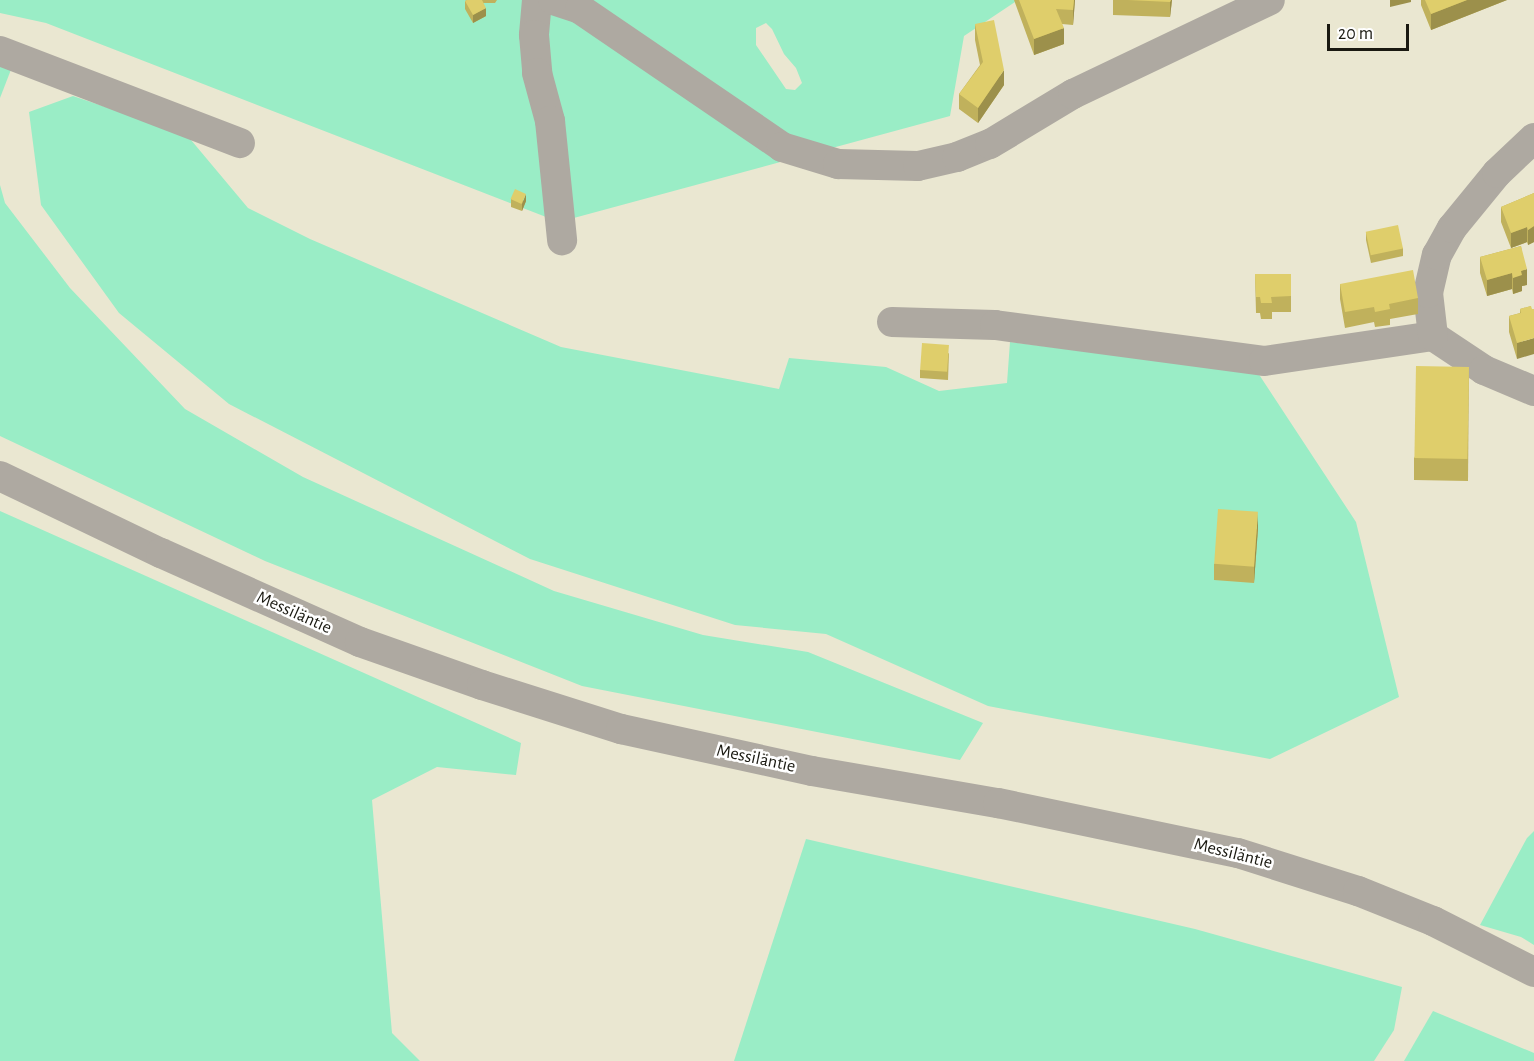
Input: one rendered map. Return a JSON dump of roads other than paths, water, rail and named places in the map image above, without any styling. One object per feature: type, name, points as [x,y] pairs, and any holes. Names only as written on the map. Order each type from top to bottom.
[{"type":"street","points":[[537,0],[534,35],[537,73],[550,121],[562,240]]},
{"type":"street","points":[[553,0],[580,9],[782,147],[838,164],[918,166],[957,157],[990,144],[1072,94],[1270,0]]},
{"type":"street","points":[[0,51],[240,142]]},
{"type":"street","points":[[1433,336],[1428,293],[1437,255],[1452,228],[1497,173],[1534,138]]},
{"type":"street","points":[[892,322],[995,325],[1264,361],[1433,336],[1484,370],[1534,391]]},
{"type":"street","name":"Messiläntie","points":[[0,476],[161,553],[360,642],[482,685],[621,729],[812,771],[998,803],[1238,853],[1358,891],[1433,921],[1534,972]]}]
